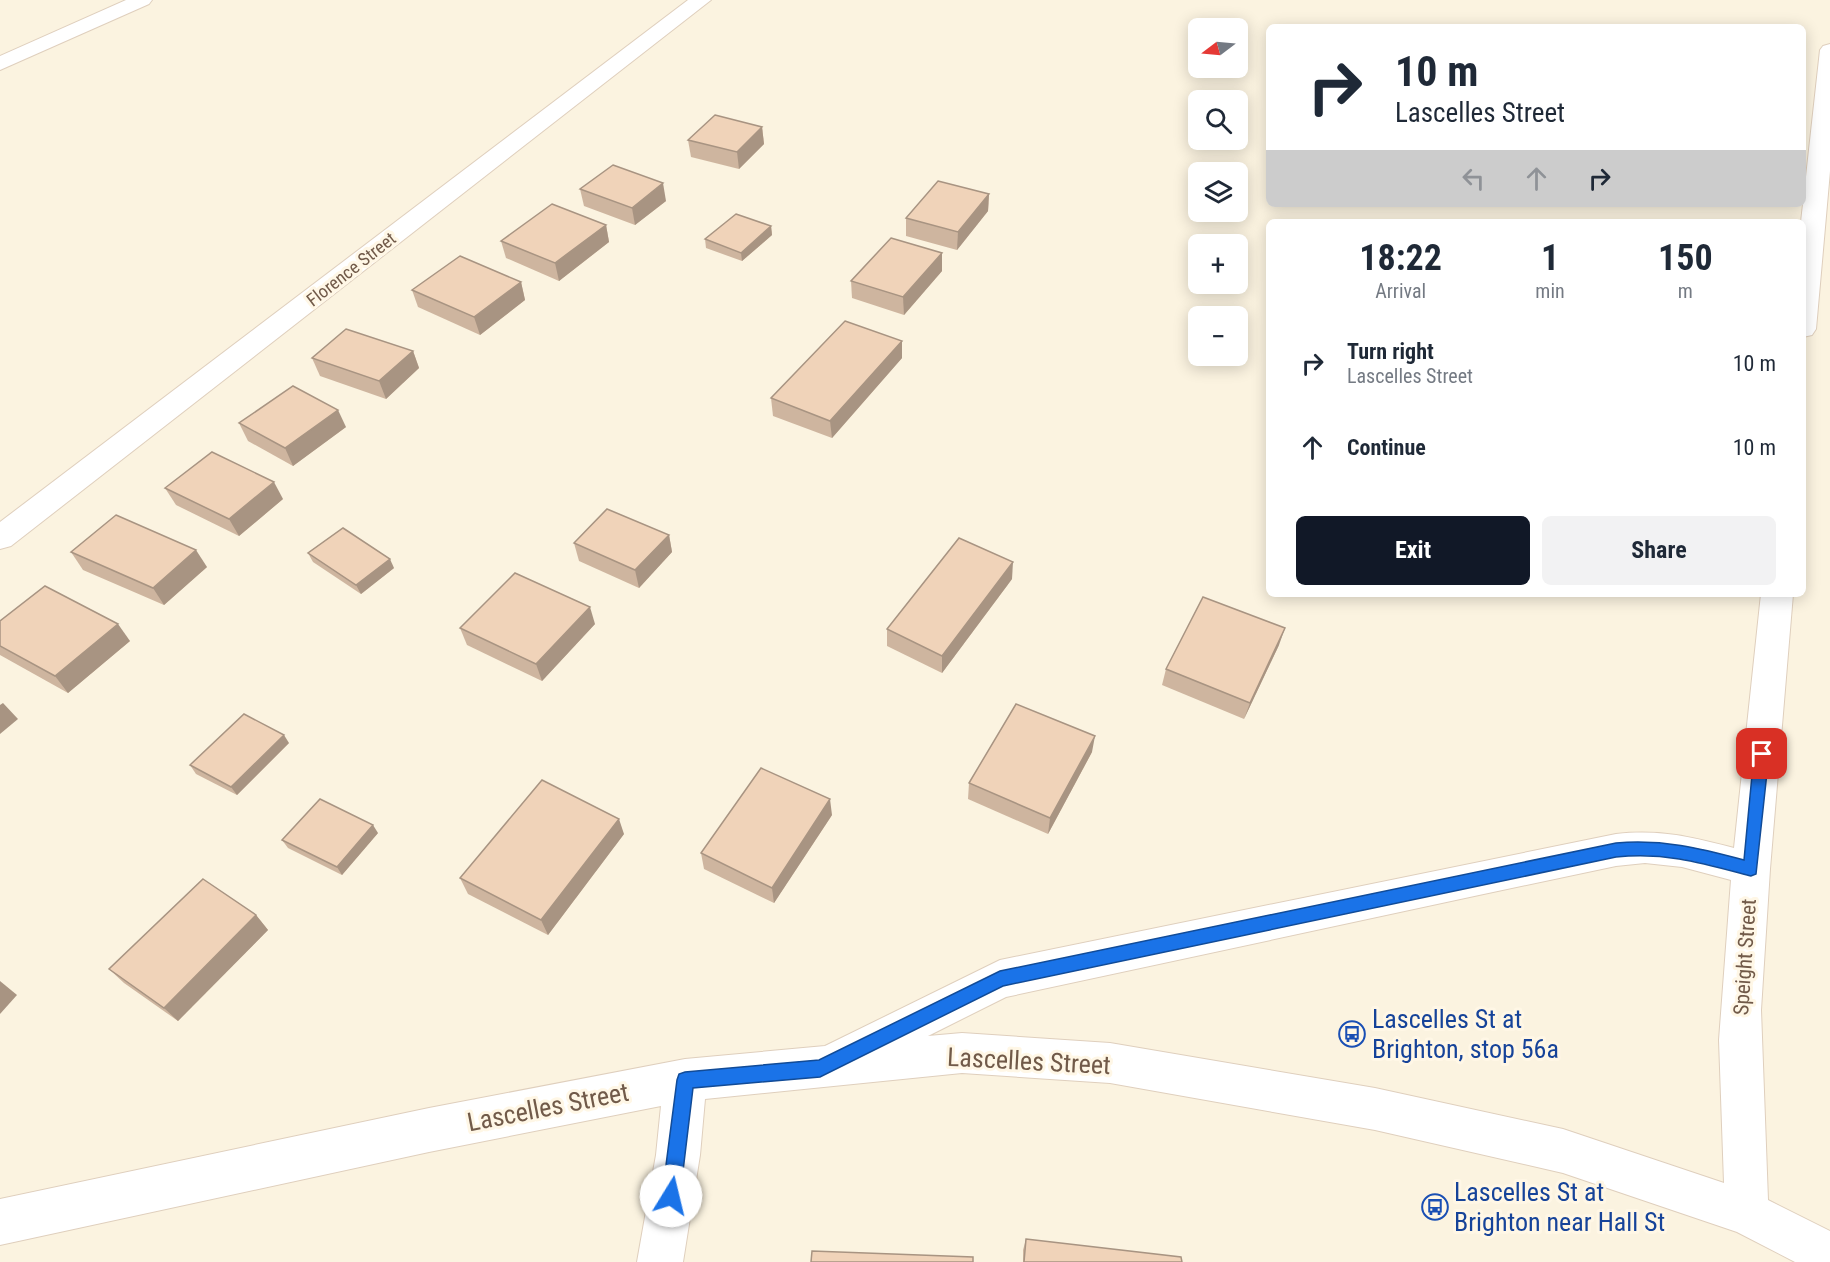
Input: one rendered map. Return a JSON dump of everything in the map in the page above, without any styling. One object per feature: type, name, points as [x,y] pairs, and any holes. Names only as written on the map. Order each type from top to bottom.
[{"type":"street","points":[[0,63],[142,0]]},
{"type":"street","name":"Florence Street","points":[[0,538],[701,0]]},
{"type":"street","points":[[1806,298],[1830,50]]},
{"type":"street","name":"Speight Street","points":[[1746,1213],[1746,1148],[1740,1040],[1751,869],[1777,597]]},
{"type":"street","points":[[820,1068],[1000,979],[1616,850],[1645,847],[1682,851],[1751,869]]},
{"type":"street","name":"Lascelles Street","points":[[0,1222],[429,1130],[685,1080],[962,1053],[1110,1063],[1375,1108],[1563,1151],[1746,1213],[1830,1255]]},
{"type":"street","points":[[660,1262],[678,1155],[685,1080]]},
{"type":"building","points":[[715,115],[762,127],[737,152],[688,140]]},
{"type":"building","points":[[613,165],[663,183],[632,208],[580,189]]},
{"type":"building","points":[[938,181],[989,194],[958,232],[906,218]]},
{"type":"building","points":[[552,204],[606,225],[555,263],[501,241]]},
{"type":"building","points":[[736,214],[771,226],[741,253],[705,239]]},
{"type":"building","points":[[891,238],[942,253],[903,297],[851,281]]},
{"type":"building","points":[[460,256],[521,282],[474,317],[412,290]]},
{"type":"building","points":[[845,321],[902,341],[830,421],[771,398]]},
{"type":"building","points":[[346,329],[413,351],[379,381],[312,358]]},
{"type":"building","points":[[293,386],[338,410],[285,448],[239,423]]},
{"type":"building","points":[[212,452],[274,482],[229,519],[165,488]]},
{"type":"building","points":[[607,509],[669,535],[635,570],[574,543]]},
{"type":"building","points":[[116,515],[196,550],[153,588],[71,552]]},
{"type":"building","points":[[343,528],[390,559],[356,585],[308,553]]},
{"type":"building","points":[[959,538],[1013,562],[942,656],[887,629]]},
{"type":"building","points":[[515,573],[590,607],[536,664],[460,628]]},
{"type":"building","points":[[45,586],[118,624],[55,676],[0,646],[0,621]]},
{"type":"building","points":[[1203,597],[1285,628],[1250,703],[1166,669]]},
{"type":"building","points":[[1016,704],[1095,736],[1050,818],[969,783]]},
{"type":"building","points":[[244,714],[284,735],[231,787],[190,765]]},
{"type":"building","points":[[761,768],[830,799],[772,888],[701,853]]},
{"type":"building","points":[[542,780],[619,819],[541,920],[460,878]]},
{"type":"building","points":[[320,799],[373,825],[337,867],[282,840]]},
{"type":"building","points":[[203,879],[256,915],[164,1008],[109,969]]},
{"type":"building","points":[[1026,1239],[1181,1257],[1182,1262],[1024,1262]]},
{"type":"building","points":[[812,1251],[973,1257],[973,1262],[811,1262]]},
{"type":"place","name":"Lascelles St at Brighton, stop 56a","points":[[1352,1034]]},
{"type":"place","name":"Lascelles St at Brighton near Hall St","points":[[1435,1207]]},
{"type":"route","points":[[671,1196],[678,1155],[685,1080],[820,1068],[1000,979],[1616,850],[1645,847],[1682,851],[1751,869],[1762,754]]}]
